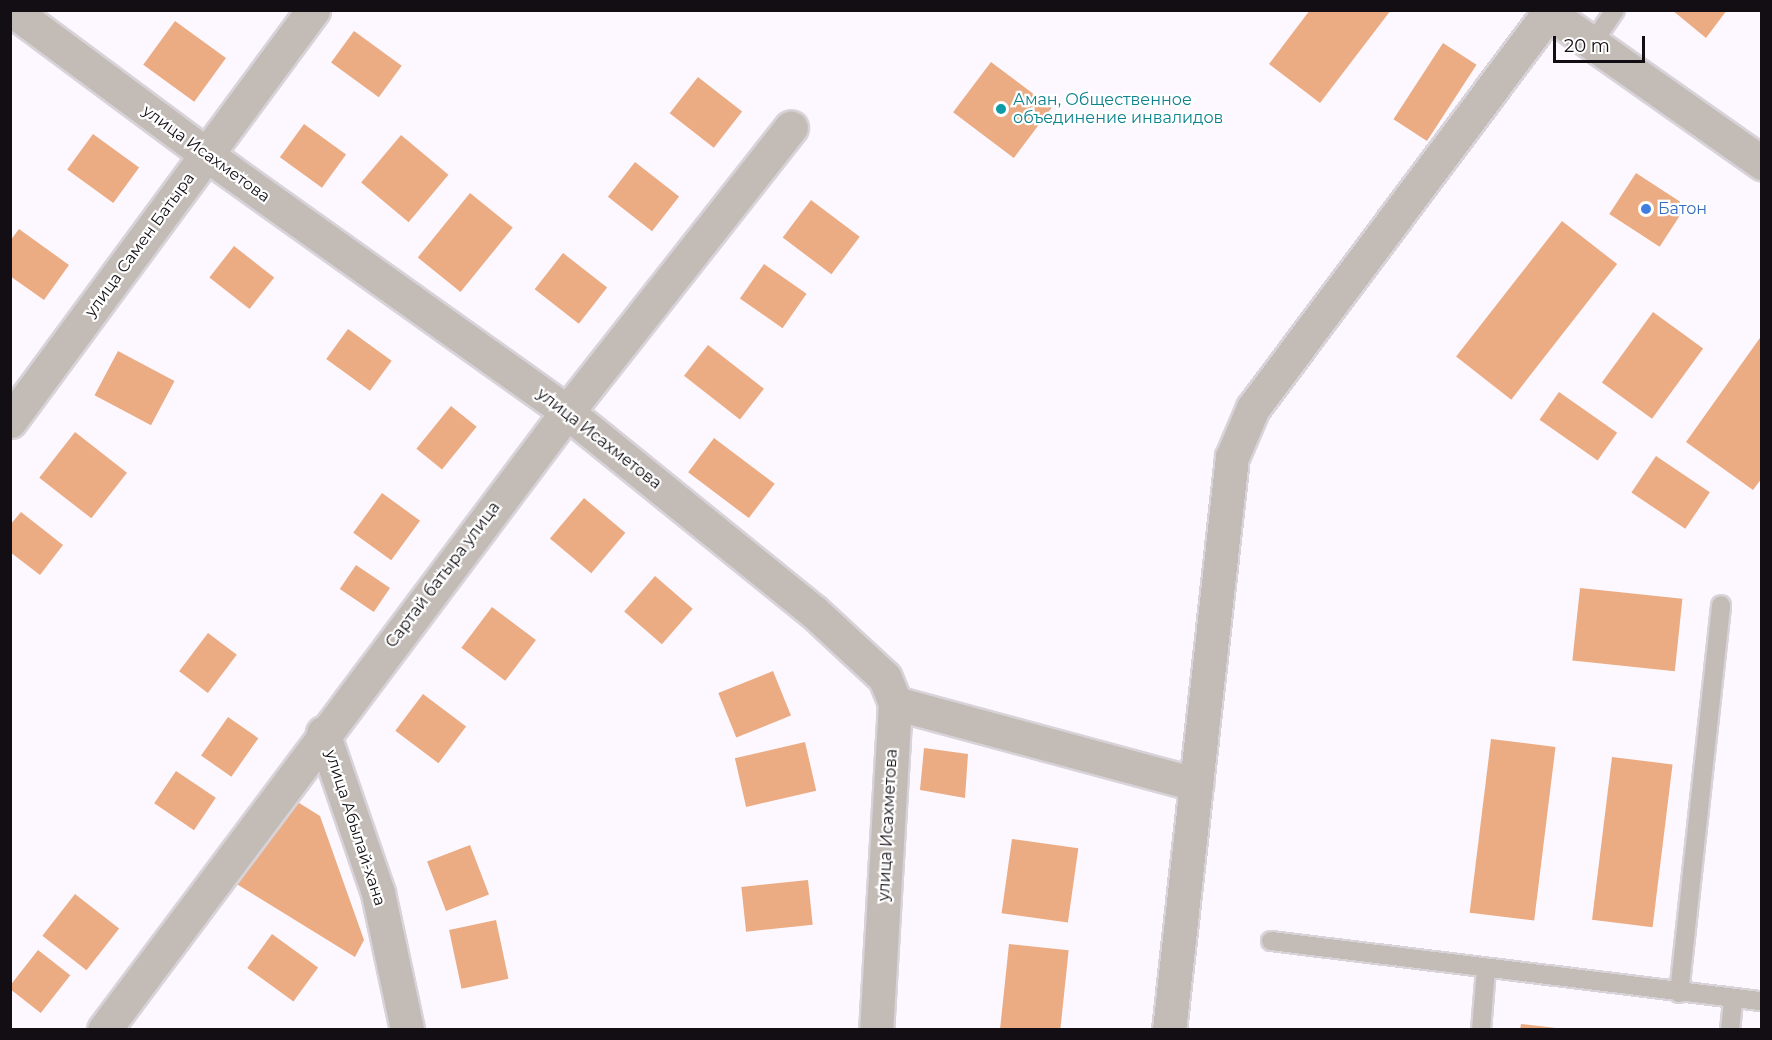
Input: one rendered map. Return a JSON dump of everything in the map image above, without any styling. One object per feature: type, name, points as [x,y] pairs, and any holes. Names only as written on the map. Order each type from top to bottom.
[{"type":"street","name":"улица Исахметова","points":[[12,10],[207,155],[567,412],[813,611],[885,678],[895,704],[876,1029]]},
{"type":"street","name":"улица Самен Батыра","points":[[10,421],[313,10]]},
{"type":"street","points":[[1169,1029],[1232,457],[1253,408],[1555,14],[1592,44],[1761,163]]},
{"type":"street","name":"Сартай батыра улица","points":[[104,1029],[323,733],[567,412],[791,127]]},
{"type":"street","points":[[895,704],[1196,784]]},
{"type":"street","name":"улица Абылай-хана","points":[[323,733],[378,893],[407,1029]]},
{"type":"lane","points":[[1592,44],[1615,10]]},
{"type":"lane","points":[[1679,993],[1721,605]]},
{"type":"lane","points":[[1270,941],[1732,1000],[1761,1001]]},
{"type":"lane","points":[[1481,1029],[1486,969]]},
{"type":"lane","points":[[1730,1029],[1732,1000]]},
{"type":"building","points":[[1310,10],[1391,10],[1320,103],[1269,64]]},
{"type":"building","points":[[1672,10],[1727,10],[1706,38]]},
{"type":"building","points":[[175,21],[226,58],[194,102],[143,65]]},
{"type":"building","points":[[354,31],[402,66],[379,97],[331,63]]},
{"type":"building","points":[[1443,43],[1477,65],[1427,141],[1393,119]]},
{"type":"building","name":"Аман, Общественное объединение инвалидов","points":[[991,62],[1052,108],[1014,158],[953,112]]},
{"type":"building","points":[[698,77],[742,111],[714,148],[670,113]]},
{"type":"building","points":[[304,124],[346,155],[322,188],[280,157]]},
{"type":"building","points":[[93,134],[139,168],[113,203],[67,170]]},
{"type":"building","points":[[401,135],[448,175],[409,222],[361,182]]},
{"type":"building","points":[[635,162],[679,196],[652,231],[608,197]]},
{"type":"building","name":"Батон","points":[[1636,173],[1686,206],[1660,247],[1609,214]]},
{"type":"building","points":[[470,193],[513,228],[461,292],[418,258]]},
{"type":"building","points":[[811,200],[860,237],[831,274],[783,238]]},
{"type":"building","points":[[1562,221],[1617,264],[1511,400],[1456,357]]},
{"type":"building","points":[[19,229],[69,265],[44,300],[10,276],[10,241]]},
{"type":"building","points":[[234,246],[274,277],[250,309],[209,278]]},
{"type":"building","points":[[563,253],[607,287],[579,324],[535,289]]},
{"type":"building","points":[[764,264],[807,294],[783,328],[740,298]]},
{"type":"building","points":[[1653,312],[1703,348],[1652,419],[1602,382]]},
{"type":"building","points":[[348,329],[392,361],[370,391],[326,359]]},
{"type":"building","points":[[1762,335],[1762,478],[1753,490],[1686,442]]},
{"type":"building","points":[[708,345],[764,389],[740,419],[684,376]]},
{"type":"building","points":[[118,351],[175,381],[151,425],[95,395]]},
{"type":"building","points":[[1559,392],[1617,433],[1598,461],[1539,420]]},
{"type":"building","points":[[451,406],[477,427],[442,470],[416,449]]},
{"type":"building","points":[[75,432],[127,473],[91,518],[39,478]]},
{"type":"building","points":[[714,438],[775,484],[749,518],[688,472]]},
{"type":"building","points":[[1656,456],[1710,492],[1685,529],[1631,492]]},
{"type":"building","points":[[382,493],[420,521],[391,560],[353,533]]},
{"type":"building","points":[[584,498],[625,533],[591,573],[550,539]]},
{"type":"building","points":[[21,512],[63,545],[40,575],[10,552],[10,525]]},
{"type":"building","points":[[356,565],[390,588],[374,612],[340,589]]},
{"type":"building","points":[[655,576],[693,609],[662,644],[624,611]]},
{"type":"building","points":[[1580,588],[1682,599],[1675,671],[1572,661]]},
{"type":"building","points":[[492,607],[536,640],[505,681],[461,648]]},
{"type":"building","points":[[208,633],[237,655],[208,693],[179,671]]},
{"type":"building","points":[[773,671],[791,716],[736,738],[718,693]]},
{"type":"building","points":[[423,694],[466,726],[438,763],[395,731]]},
{"type":"building","points":[[228,717],[258,738],[231,777],[201,756]]},
{"type":"building","points":[[1491,739],[1556,747],[1534,921],[1470,913]]},
{"type":"building","points":[[805,742],[816,791],[746,807],[735,758]]},
{"type":"building","points":[[924,748],[968,754],[965,798],[920,790]]},
{"type":"building","points":[[1612,757],[1673,764],[1653,927],[1592,920]]},
{"type":"building","points":[[176,771],[216,798],[194,830],[154,803]]},
{"type":"building","points":[[296,801],[320,816],[364,940],[355,957],[235,883]]},
{"type":"building","points":[[1012,839],[1078,848],[1068,923],[1002,913]]},
{"type":"building","points":[[470,845],[489,894],[446,911],[427,861]]},
{"type":"building","points":[[808,880],[813,925],[746,932],[741,887]]},
{"type":"building","points":[[75,894],[119,928],[86,970],[42,936]]},
{"type":"building","points":[[496,920],[508,979],[462,989],[449,930]]},
{"type":"building","points":[[272,934],[318,968],[293,1001],[247,968]]},
{"type":"building","points":[[1009,944],[1069,950],[1060,1030],[1000,1030]]},
{"type":"building","points":[[38,950],[70,975],[41,1013],[10,989],[10,986]]},
{"type":"building","points":[[1521,1024],[1556,1028],[1556,1030],[1520,1030]]},
{"type":"place","name":"Аман, Общественное объединение инвалидов","points":[[1001,109]]},
{"type":"place","name":"Батон","points":[[1646,209]]}]
